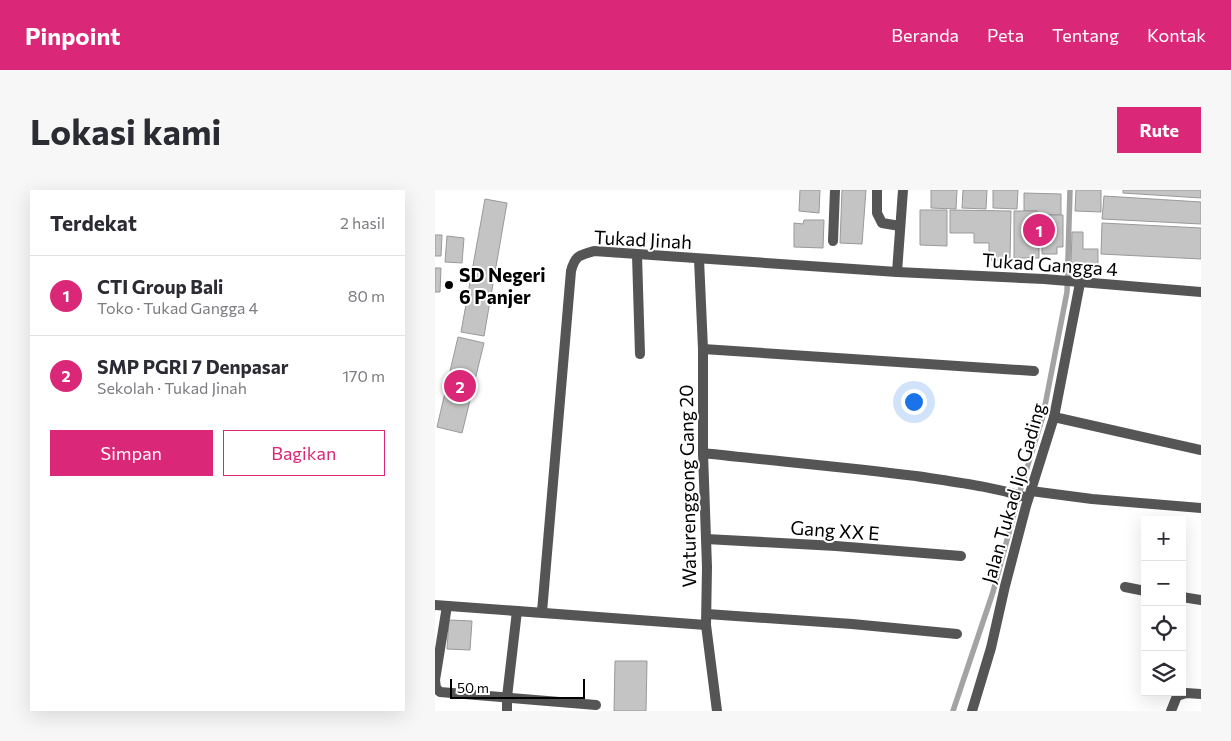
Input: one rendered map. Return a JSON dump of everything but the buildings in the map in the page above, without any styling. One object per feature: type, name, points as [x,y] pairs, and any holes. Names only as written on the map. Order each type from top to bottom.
[{"type":"street","points":[[833,241],[835,190]]},
{"type":"street","points":[[877,190],[878,218],[882,223],[900,226]]},
{"type":"street","points":[[897,272],[903,190]]},
{"type":"street","name":"Tukad Jinah","points":[[542,612],[571,271],[574,261],[581,255],[594,251],[699,260],[897,272]]},
{"type":"street","points":[[637,255],[640,354]]},
{"type":"street","name":"Waturenggong Gang 20","points":[[699,260],[703,349],[703,453],[707,539],[707,625],[717,711]]},
{"type":"street","name":"Tukad Gangga 4","points":[[897,272],[1044,279],[1201,292]]},
{"type":"street","name":"Jalan Tukad Ijo Gading","points":[[972,711],[991,648],[1026,495],[1054,417],[1077,283]]},
{"type":"street","points":[[703,349],[1034,372]]},
{"type":"street","points":[[1054,417],[1201,450]]},
{"type":"street","points":[[703,453],[964,482],[1026,495],[1201,508]]},
{"type":"street","name":"Gang XX E","points":[[707,539],[836,546],[961,556]]},
{"type":"street","points":[[1125,587],[1141,590]]},
{"type":"street","points":[[1186,598],[1201,600]]},
{"type":"street","points":[[435,605],[707,625]]},
{"type":"street","points":[[447,606],[435,680],[436,688],[440,692],[596,705]]},
{"type":"street","points":[[507,711],[517,611]]},
{"type":"street","points":[[707,614],[852,624],[957,634]]},
{"type":"street","points":[[1171,711],[1177,696],[1186,693],[1201,694]]},
{"type":"waterway","points":[[953,711],[993,592],[1022,484],[1043,416],[1067,292],[1070,190]]},
{"type":"place","name":"CTI Group Bali","points":[[1039,230]]},
{"type":"place","name":"SD Negeri 6 Panjer","points":[[449,285]]},
{"type":"place","name":"SMP PGRI 7 Denpasar","points":[[460,386]]}]
